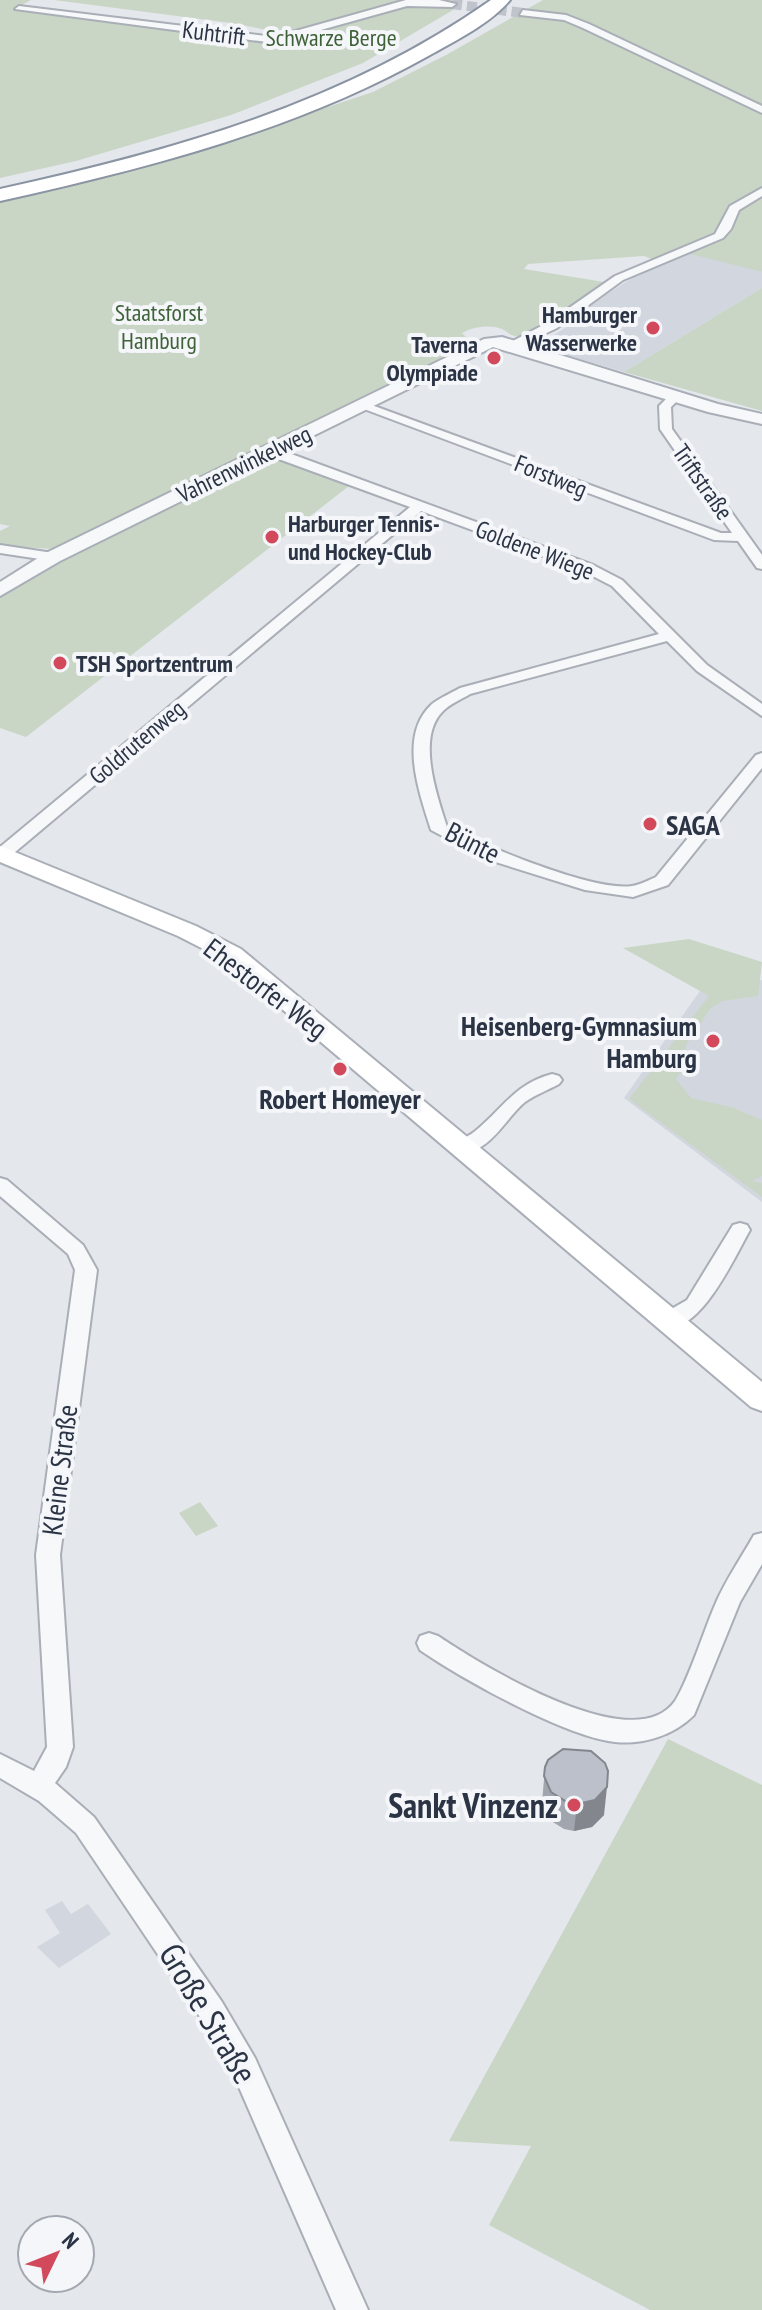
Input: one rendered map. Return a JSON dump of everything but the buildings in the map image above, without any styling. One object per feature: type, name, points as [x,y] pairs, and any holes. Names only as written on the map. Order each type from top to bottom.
[{"type":"highway","points":[[0,187],[135,153],[287,103],[424,39],[480,0]]},
{"type":"highway","points":[[440,43],[502,0]]},
{"type":"highway","points":[[0,195],[119,166],[255,125],[368,80],[440,43],[527,6]]},
{"type":"main road","name":"Ehestorfer Weg","points":[[1,853],[187,931],[232,954],[762,1399]]},
{"type":"street","name":"Kuhtrift","points":[[19,9],[274,40],[401,3],[424,1],[452,4]]},
{"type":"street","points":[[565,5],[562,11],[566,18]]},
{"type":"street","points":[[527,6],[566,18],[762,110]]},
{"type":"street","points":[[511,345],[553,325],[619,278],[719,236],[726,229],[734,208],[762,191]]},
{"type":"street","name":"Vahrenwinkelweg","points":[[0,590],[53,557],[490,342],[511,345]]},
{"type":"street","points":[[511,345],[762,419]]},
{"type":"street","name":"Triftstraße","points":[[676,396],[665,406],[666,429],[762,565]]},
{"type":"street","name":"Forstweg","points":[[362,406],[719,537],[742,537]]},
{"type":"street","name":"Goldene Wiege","points":[[270,451],[588,568],[617,583],[717,681],[762,711]]},
{"type":"street","name":"Goldrutenweg","points":[[1,853],[418,507]]},
{"type":"street","points":[[0,549],[53,557]]},
{"type":"street","name":"Bünte","points":[[668,636],[479,687],[455,696],[437,708],[421,732],[426,787],[439,830],[492,855],[591,886],[633,892],[662,881],[762,758]]},
{"type":"street","points":[[463,1146],[480,1138],[518,1098],[552,1080]]},
{"type":"street","name":"Kleine Straße","points":[[0,1185],[76,1250],[86,1270],[48,1555],[60,1747],[57,1759],[38,1786]]},
{"type":"street","points":[[669,1321],[695,1305],[740,1230]]},
{"type":"street","points":[[429,1643],[467,1670],[603,1729],[629,1732],[660,1725],[685,1707],[729,1600],[762,1542]]},
{"type":"street","name":"Große Straße","points":[[0,1765],[65,1805],[100,1845],[219,2022],[245,2068],[352,2310]]},
{"type":"shaded area","points":[[689,252],[762,272],[762,288],[624,372],[537,346],[574,322],[593,303],[642,272]]},
{"type":"shaded area","name":"Heisenberg-Gymnasium Hamburg","points":[[762,980],[762,1202],[624,1098],[705,984]]},
{"type":"shaded area","points":[[62,1901],[71,1914],[88,1904],[111,1934],[59,1968],[37,1947],[60,1933],[45,1910]]},
{"type":"green space","name":"Schwarze Berge","points":[[0,0],[31,0],[14,9],[260,41],[283,33],[231,23],[54,0],[463,0],[453,10],[363,63],[231,115],[76,161],[0,178]]},
{"type":"green space","name":"Staatsforst Hamburg","points":[[543,0],[762,0],[762,272],[679,251],[654,260],[644,256],[528,264],[524,269],[604,282],[551,321],[520,336],[492,327],[466,331],[462,333],[473,344],[471,348],[74,543],[56,549],[0,546],[0,531],[10,526],[0,524],[0,202],[147,167],[373,92]]},
{"type":"green space","points":[[762,288],[762,411],[624,372]]},
{"type":"green space","name":"TSH Sportzentrum","points":[[279,460],[349,486],[26,737],[0,728],[0,598],[63,559],[128,525],[262,461]]},
{"type":"green space","points":[[689,939],[762,962],[758,996],[722,1001],[710,1009],[686,1045],[686,1063],[676,1079],[691,1098],[731,1107],[762,1120],[762,1176],[752,1181],[762,1183],[762,1197],[629,1099],[709,996],[623,948]]},
{"type":"green space","points":[[200,1502],[218,1526],[196,1536],[179,1513]]},
{"type":"green space","points":[[668,1739],[762,1785],[762,2310],[650,2310],[489,2225],[531,2146],[449,2141]]},
{"type":"tunnel","points":[[452,4],[523,13]]},
{"type":"place","name":"Hamburger Wasserwerke","points":[[653,328]]},
{"type":"place","name":"Taverna Olympiade","points":[[494,358]]},
{"type":"place","name":"Harburger Tennis- und Hockey-Club","points":[[272,537]]},
{"type":"place","name":"TSH Sportzentrum","points":[[60,663]]},
{"type":"place","name":"SAGA","points":[[650,824]]},
{"type":"place","name":"Heisenberg-Gymnasium Hamburg","points":[[713,1041]]},
{"type":"place","name":"Robert Homeyer","points":[[340,1069]]},
{"type":"place","name":"Sankt Vinzenz","points":[[574,1805]]}]
